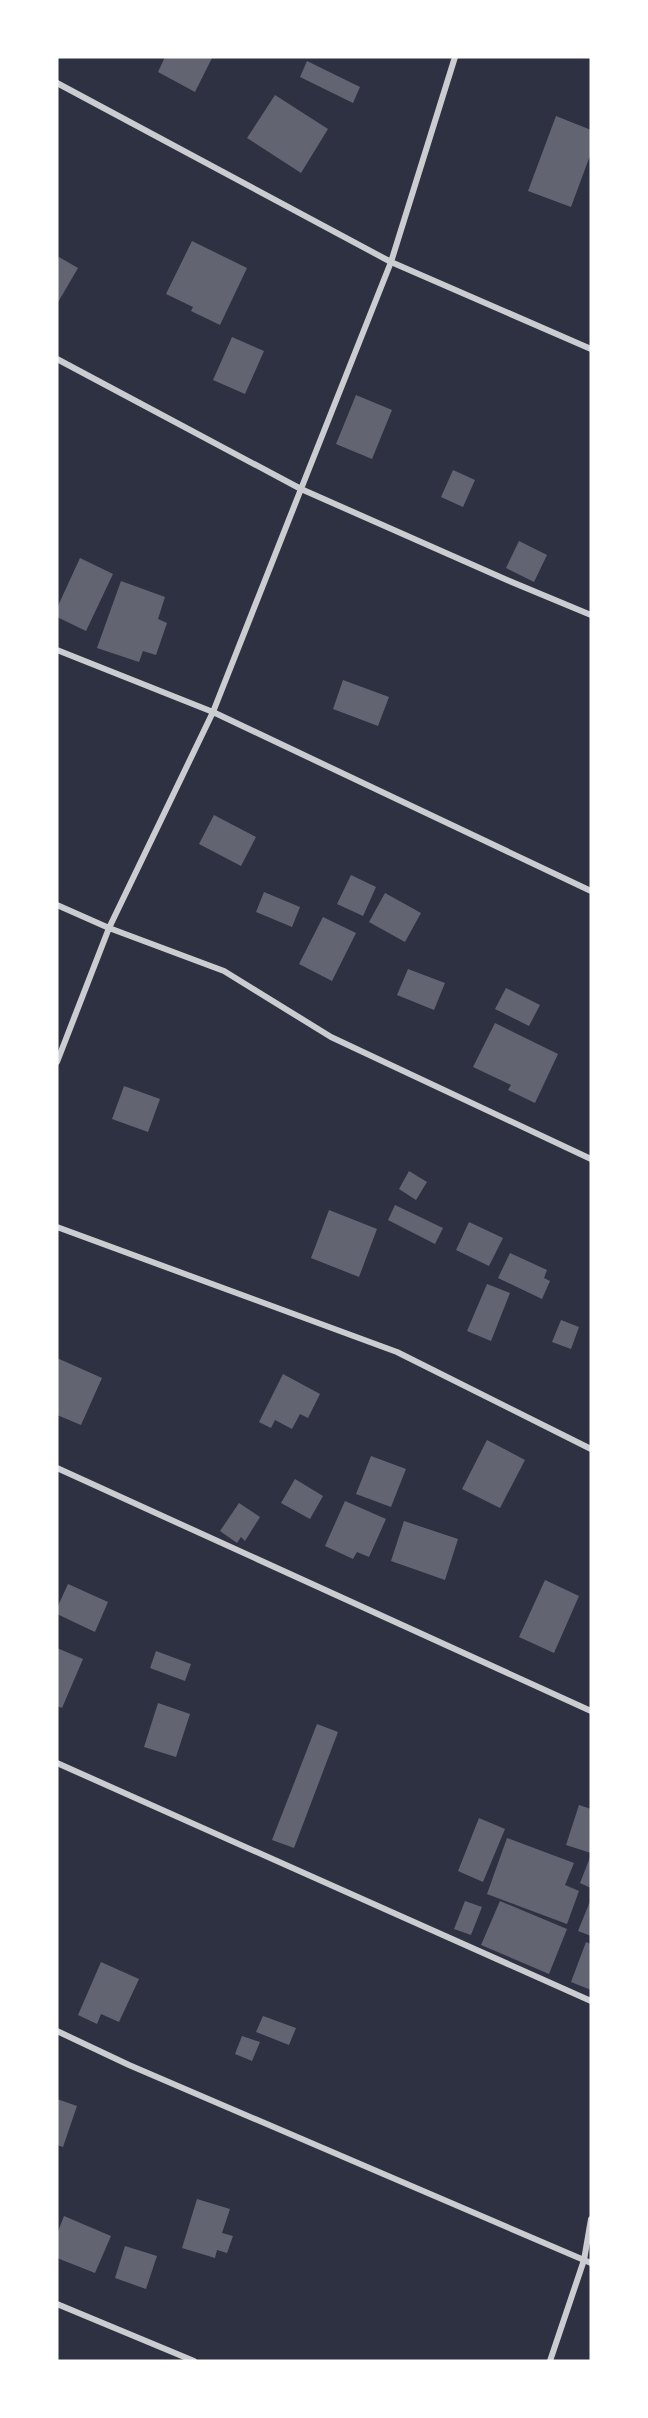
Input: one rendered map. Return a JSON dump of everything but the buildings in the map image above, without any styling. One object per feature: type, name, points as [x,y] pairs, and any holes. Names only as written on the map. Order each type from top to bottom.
[{"type":"street","points":[[57,1062],[109,928],[213,711],[391,262],[455,57]]},
{"type":"street","points":[[57,83],[391,262],[591,349]]},
{"type":"street","points":[[57,359],[301,489],[591,615]]},
{"type":"street","points":[[57,650],[213,711],[591,891]]},
{"type":"street","points":[[57,905],[109,928],[224,971],[331,1037],[591,1159]]},
{"type":"street","points":[[57,1227],[398,1352],[591,1449]]},
{"type":"street","points":[[57,1468],[591,1711]]},
{"type":"street","points":[[57,1763],[591,2001]]},
{"type":"street","points":[[57,2031],[129,2065],[587,2261]]},
{"type":"street","points":[[550,2361],[587,2261],[591,2219]]},
{"type":"street","points":[[57,2304],[194,2361]]}]
